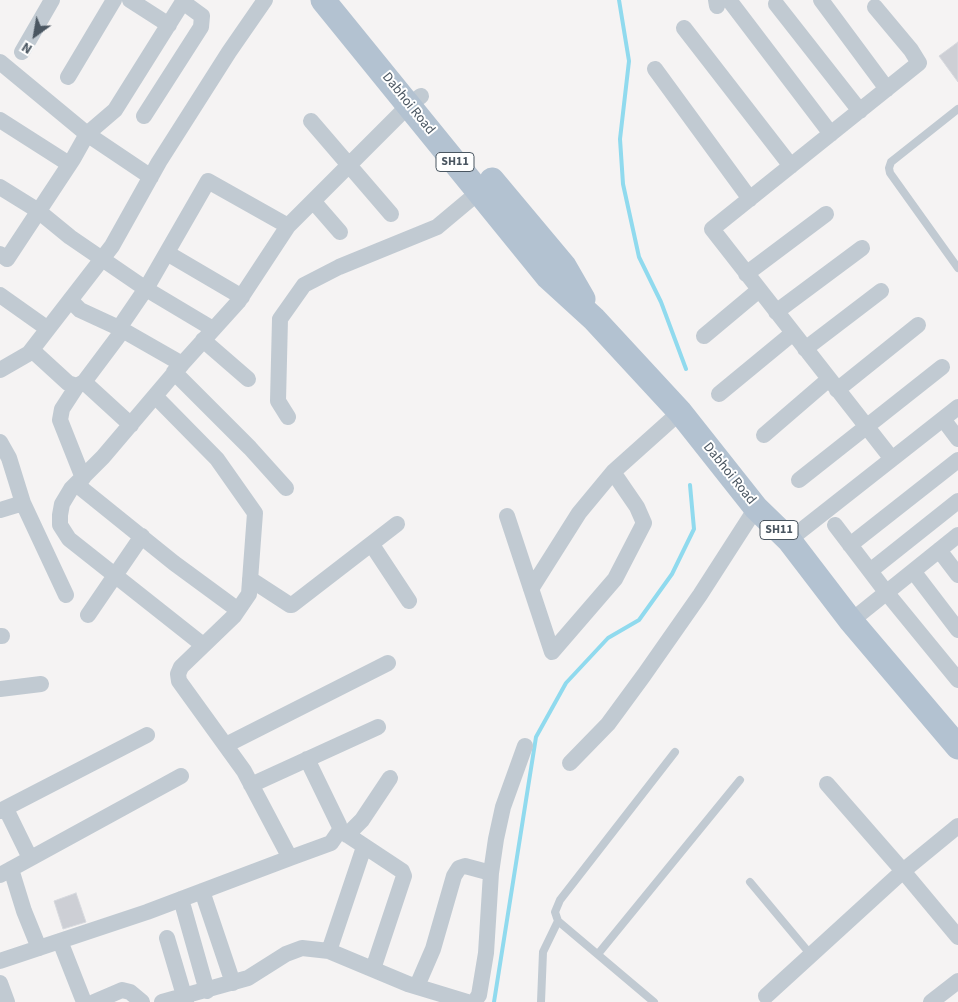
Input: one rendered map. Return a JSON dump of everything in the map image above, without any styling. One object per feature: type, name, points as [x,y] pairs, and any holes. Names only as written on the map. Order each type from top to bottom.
[{"type":"main road","name":"Dabhoi Road","points":[[323,0],[564,266],[594,319]]},
{"type":"main road","name":"Dabhoi Road","points":[[344,0],[480,191],[548,277],[594,319],[680,412],[756,508],[789,540],[851,621],[958,747]]},
{"type":"street","points":[[22,52],[52,0]]},
{"type":"street","points":[[68,77],[114,0]]},
{"type":"street","points":[[130,0],[170,25]]},
{"type":"street","points":[[0,370],[30,352],[112,246],[151,177],[229,52],[265,0]]},
{"type":"street","points":[[821,0],[887,89]]},
{"type":"street","points":[[0,254],[7,258],[87,134],[115,110],[184,1],[202,16],[201,27],[144,116]]},
{"type":"street","points":[[721,2],[831,134]]},
{"type":"street","points":[[776,4],[860,110]]},
{"type":"street","points":[[875,8],[911,50],[919,63],[712,229],[892,459]]},
{"type":"street","points":[[684,28],[791,166]]},
{"type":"street","points":[[0,62],[87,134],[151,177]]},
{"type":"street","points":[[655,69],[750,199]]},
{"type":"street","points":[[203,646],[69,539],[60,525],[62,504],[71,489],[103,457],[178,368],[242,297],[288,226],[415,101]]},
{"type":"street","points":[[0,120],[69,164]]},
{"type":"street","points":[[311,120],[391,214]]},
{"type":"street","points":[[238,610],[142,536],[79,481],[60,420],[62,408],[121,329],[208,181],[288,226]]},
{"type":"street","points":[[0,187],[37,210],[70,237],[146,289],[208,335],[248,379]]},
{"type":"street","points":[[288,417],[278,401],[280,319],[304,285],[339,267],[437,227],[480,191]]},
{"type":"street","points":[[313,201],[340,232]]},
{"type":"street","points":[[746,274],[826,214]]},
{"type":"street","points":[[776,312],[862,248]]},
{"type":"street","points":[[167,253],[242,297]]},
{"type":"street","points":[[704,336],[759,290]]},
{"type":"street","points":[[805,349],[881,291]]},
{"type":"street","points":[[0,295],[48,329]]},
{"type":"street","points":[[70,300],[80,310],[121,329],[178,368],[286,488]]},
{"type":"street","points":[[764,435],[918,325]]},
{"type":"street","points":[[719,394],[793,333]]},
{"type":"street","points":[[30,352],[37,353],[68,383],[80,384],[131,425]]},
{"type":"street","points":[[799,480],[942,367]]},
{"type":"street","points":[[155,396],[217,459],[255,513],[248,594],[238,610],[181,667],[178,674],[179,681],[244,771],[290,858]]},
{"type":"street","points":[[789,540],[958,407]]},
{"type":"street","points":[[531,589],[579,513],[613,472],[680,412]]},
{"type":"street","points":[[943,419],[958,439]]},
{"type":"street","points":[[0,442],[9,458],[23,503],[66,595]]},
{"type":"street","points":[[850,545],[958,460]]},
{"type":"street","points":[[507,516],[552,652],[615,579],[644,523],[637,507],[613,472]]},
{"type":"street","points":[[870,571],[958,501]]},
{"type":"street","points":[[0,510],[23,503]]},
{"type":"street","points":[[570,763],[608,724],[639,682],[700,595],[756,508]]},
{"type":"street","points":[[250,579],[292,605],[398,524]]},
{"type":"street","points":[[835,526],[958,680]]},
{"type":"street","points":[[851,621],[958,535]]},
{"type":"street","points":[[88,615],[142,536]]},
{"type":"street","points":[[372,545],[409,601]]},
{"type":"street","points":[[939,550],[958,575]]},
{"type":"street","points":[[913,571],[958,630]]},
{"type":"street","points":[[226,745],[388,664]]},
{"type":"street","points":[[0,689],[41,684]]},
{"type":"street","points":[[251,785],[378,726]]},
{"type":"street","points":[[30,858],[3,810],[147,735]]},
{"type":"street","points":[[472,1002],[476,1001],[479,995],[486,953],[491,873],[496,839],[503,807],[525,746]]},
{"type":"street","points":[[307,759],[344,833],[402,871],[404,876],[373,969]]},
{"type":"street","points":[[39,948],[6,872],[180,776]]},
{"type":"street","points":[[0,961],[181,899],[331,843],[362,820],[390,778]]},
{"type":"street","points":[[826,784],[958,937]]},
{"type":"street","points":[[766,996],[903,871],[958,826]]},
{"type":"street","points":[[329,951],[364,847]]},
{"type":"street","points":[[417,986],[433,950],[454,876],[459,868],[465,866],[491,873]]},
{"type":"street","points":[[202,891],[233,983]]},
{"type":"street","points":[[181,899],[207,991]]},
{"type":"street","points":[[167,938],[186,999]]},
{"type":"street","points":[[60,941],[84,1002]]},
{"type":"street","points":[[162,1002],[186,999],[248,978],[286,954],[302,948],[329,951],[417,986],[467,1002]]},
{"type":"street","points":[[931,1002],[958,981]]},
{"type":"street","points":[[0,983],[6,1002]]},
{"type":"street","points":[[94,1002],[122,990],[130,992],[141,1001]]},
{"type":"lane","points":[[958,108],[891,162],[889,168],[890,173],[958,268]]},
{"type":"lane","points":[[654,1002],[558,921],[555,912],[560,900],[675,752]]},
{"type":"lane","points":[[598,954],[740,780]]},
{"type":"lane","points":[[750,882],[811,955]]},
{"type":"lane","points":[[541,1002],[543,952],[558,921]]},
{"type":"building","points":[[958,42],[958,82],[939,56]]},
{"type":"building","points":[[76,893],[86,922],[63,929],[54,901]]},
{"type":"waterway","points":[[619,0],[629,61],[620,139],[623,184],[639,257],[661,302],[686,369]]},
{"type":"waterway","points":[[494,1002],[536,737],[566,683],[608,638],[639,620],[672,574],[694,529],[690,485]]}]
